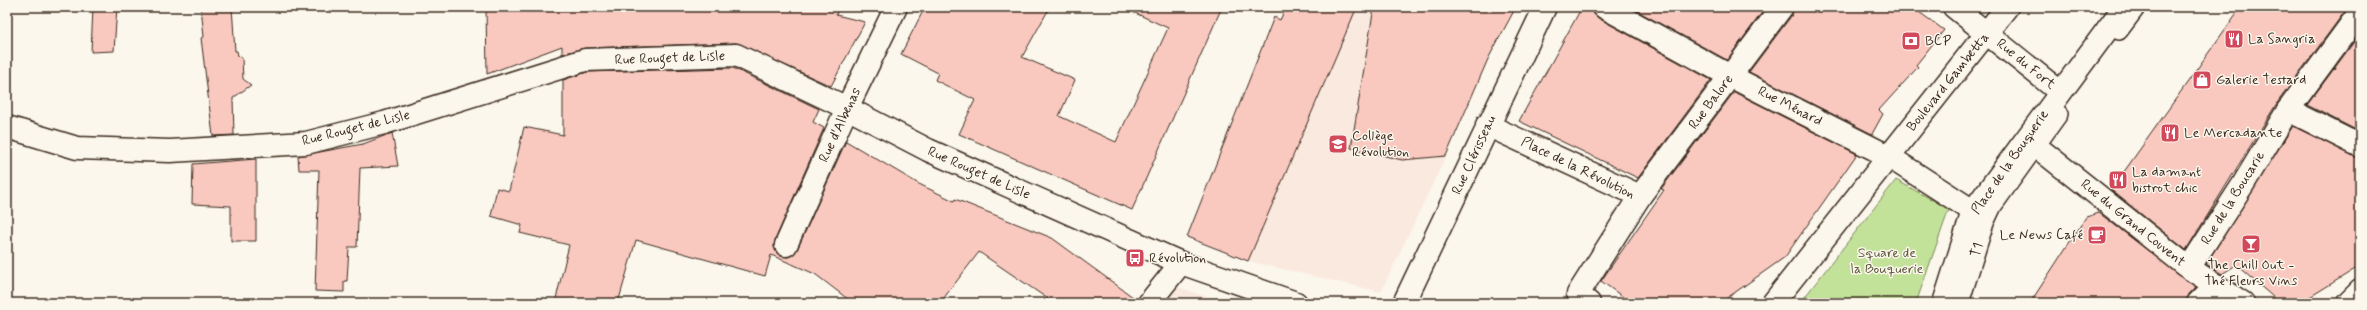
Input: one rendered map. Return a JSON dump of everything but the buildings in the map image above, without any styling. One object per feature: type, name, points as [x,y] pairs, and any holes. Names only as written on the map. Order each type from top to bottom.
[{"type":"street","name":"Rue d'Albenas","points":[[786,245],[847,108],[896,7]]},
{"type":"street","name":"Rue Clérisseau","points":[[1404,303],[1545,7]]},
{"type":"street","name":"Rue Ménard","points":[[1604,7],[1730,76],[1888,156],[1972,212]]},
{"type":"street","name":"Rue Balore","points":[[1640,196],[1782,7]]},
{"type":"street","name":"Rue du Fort","points":[[1954,7],[2064,96]]},
{"type":"street","name":"Boulevard Gambetta","points":[[1888,156],[2007,7]]},
{"type":"street","points":[[2064,96],[2124,7]]},
{"type":"street","name":"Rue de la Boucarie","points":[[2188,268],[2242,186],[2288,110],[2360,12]]},
{"type":"street","name":"Rue Rouget de Lisle","points":[[7,127],[77,148],[170,151],[306,143],[384,123],[585,60],[736,55],[847,108],[928,150],[1181,263],[1296,303]]},
{"type":"street","name":"Place de la Bouquerie","points":[[1944,303],[1972,212],[2031,142],[2064,96]]},
{"type":"street","points":[[2288,110],[2360,146]]},
{"type":"street","name":"Place de la Révolution","points":[[1488,125],[1640,196],[1578,294],[1589,303]]},
{"type":"street","name":"Rue du Grand Couvent","points":[[2031,142],[2188,268],[2243,303]]},
{"type":"street","points":[[1773,303],[1888,156]]},
{"type":"street","points":[[1149,303],[1181,263]]},
{"type":"street","points":[[2198,303],[2216,285]]},
{"type":"street","points":[[2348,303],[2360,291]]},
{"type":"lane","points":[[2064,96],[2137,7]]},
{"type":"lane","name":"T1","points":[[1960,303],[1985,223],[1993,206],[2031,142]]},
{"type":"shaded area","name":"Collège Révolution","points":[[1286,7],[1415,7],[1436,27],[1488,59],[1446,156],[1381,292],[1248,261],[1187,237],[1230,128],[1237,131],[1245,112],[1237,108],[1274,17],[1280,20]]},
{"type":"shaded area","points":[[1172,285],[1205,296],[1225,303],[1157,303]]},
{"type":"green space","name":"Square de la Bouquerie","points":[[1896,180],[1949,209],[1916,303],[1800,303]]},
{"type":"place","name":"La Sangria","points":[[2234,39]]},
{"type":"place","name":"BCP","points":[[1911,41]]},
{"type":"place","name":"Galerie Testard","points":[[2202,80]]},
{"type":"place","name":"Le Mercadante","points":[[2170,133]]},
{"type":"place","name":"Collège Révolution","points":[[1338,144]]},
{"type":"place","name":"La damant bistrot chic","points":[[2118,180]]},
{"type":"place","name":"Le News Café","points":[[2097,235]]},
{"type":"place","name":"The Chill Out - Thé Fleurs Vins","points":[[2251,244]]},
{"type":"place","name":"Révolution","points":[[1135,258]]}]
